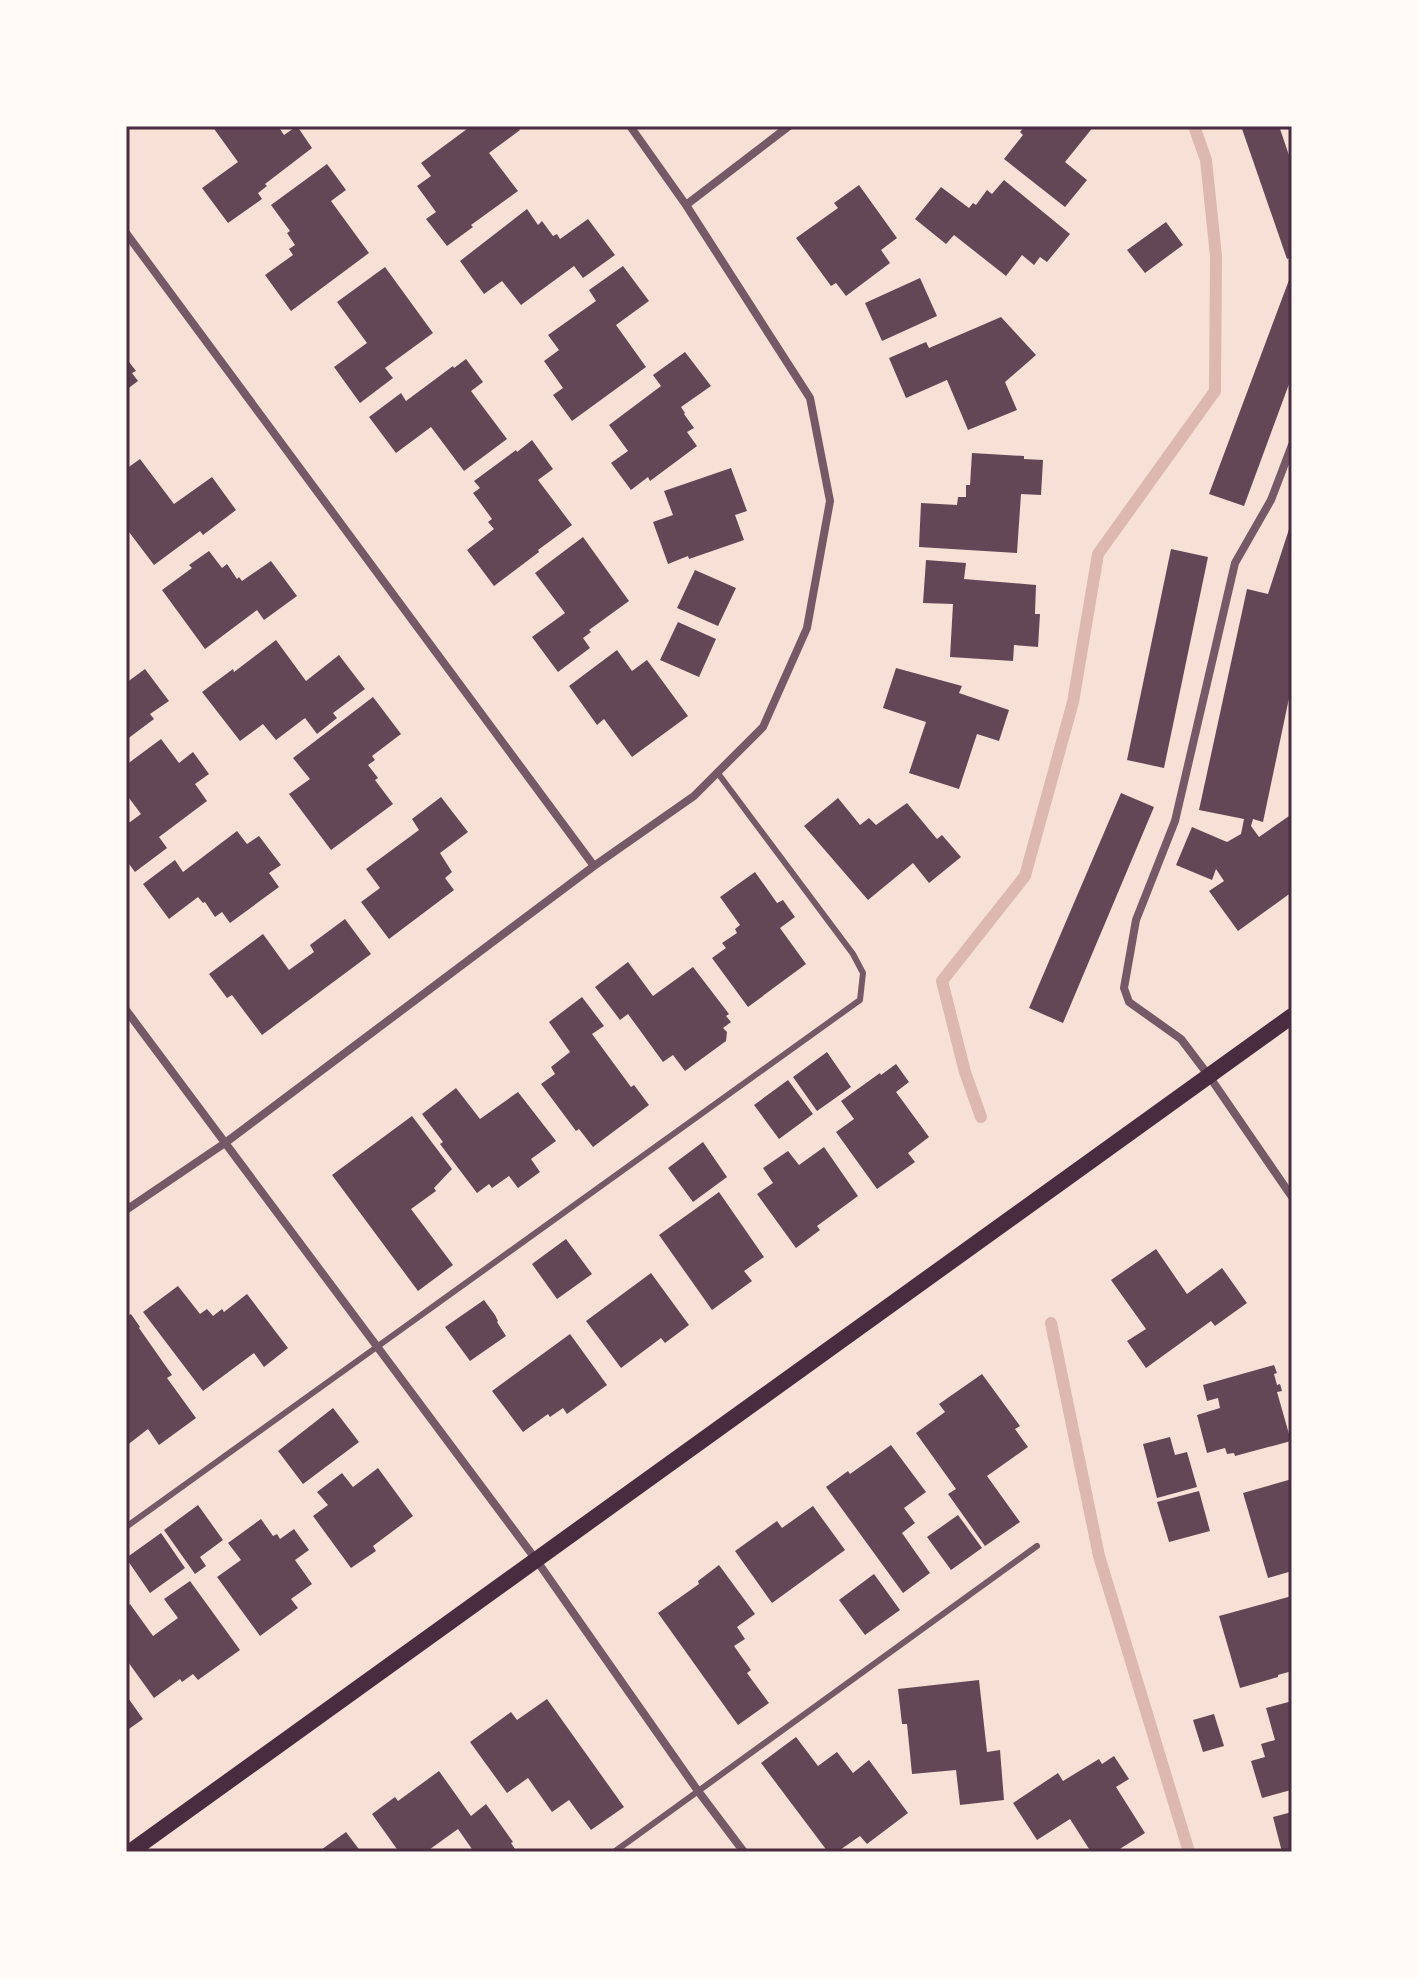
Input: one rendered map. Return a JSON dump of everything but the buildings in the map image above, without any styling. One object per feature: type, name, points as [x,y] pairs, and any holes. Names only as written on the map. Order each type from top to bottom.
[{"type":"main road","points":[[130,1852],[1292,1016]]},
{"type":"street","points":[[126,1210],[225,1143],[594,866],[694,796],[763,727],[807,628],[830,501],[810,398],[686,205],[630,126]]},
{"type":"street","points":[[686,205],[789,126]]},
{"type":"street","points":[[126,233],[594,866]]},
{"type":"street","points":[[1292,445],[1271,500],[1235,563],[1175,821],[1136,920],[1124,988],[1129,1002],[1181,1039],[1292,1197]]},
{"type":"street","points":[[126,1010],[537,1561],[744,1852]]},
{"type":"lane","points":[[126,1527],[860,1000],[863,973],[853,954],[717,772]]},
{"type":"lane","points":[[614,1852],[1037,1546]]},
{"type":"waterway","points":[[981,1117],[965,1072],[942,981],[1025,876],[1073,702],[1098,554],[1215,391],[1216,256],[1206,160],[1194,126]]},
{"type":"waterway","points":[[1051,1323],[1099,1556],[1189,1852]]}]
